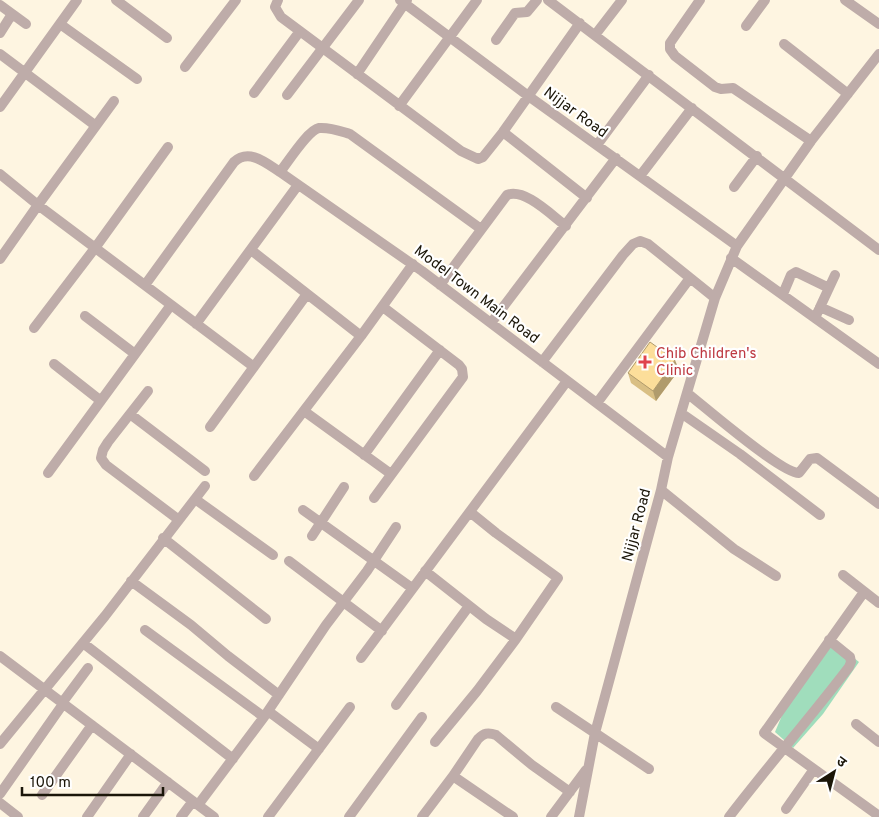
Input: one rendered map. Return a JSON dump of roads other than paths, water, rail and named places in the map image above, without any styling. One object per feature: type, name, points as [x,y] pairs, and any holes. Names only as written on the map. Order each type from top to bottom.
[{"type":"street","points":[[116,0],[167,38]]},
{"type":"street","points":[[185,67],[236,0]]},
{"type":"street","points":[[278,0],[275,7],[276,12],[281,17],[461,151],[478,159],[483,157],[503,132],[527,95],[580,23]]},
{"type":"street","points":[[287,95],[359,0]]},
{"type":"street","points":[[399,106],[477,0]]},
{"type":"street","points":[[496,40],[515,13],[526,12],[537,0]]},
{"type":"street","points":[[548,0],[879,250]]},
{"type":"street","points":[[595,35],[622,0]]},
{"type":"street","points":[[700,0],[670,43],[670,49],[675,56],[715,87],[721,89],[733,88],[811,141]]},
{"type":"street","points":[[746,26],[765,0]]},
{"type":"street","points":[[845,0],[879,24]]},
{"type":"street","points":[[356,74],[404,1]]},
{"type":"street","name":"Nijjar Road","points":[[404,1],[527,95],[737,246]]},
{"type":"street","points":[[0,107],[60,24],[72,2]]},
{"type":"street","points":[[0,5],[26,24]]},
{"type":"street","points":[[0,33],[12,14]]},
{"type":"street","points":[[60,24],[137,78]]},
{"type":"street","points":[[254,92],[300,31]]},
{"type":"street","points":[[784,44],[848,94]]},
{"type":"street","points":[[0,54],[96,126]]},
{"type":"street","name":"Nijjar Road","points":[[581,816],[595,733],[661,490],[668,457],[715,298],[737,246],[811,141],[879,54]]},
{"type":"street","points":[[597,145],[649,75]]},
{"type":"street","points":[[0,258],[114,102]]},
{"type":"street","points":[[640,176],[692,108]]},
{"type":"street","points":[[280,172],[309,134],[317,128],[337,130],[350,134],[481,229]]},
{"type":"street","points":[[503,132],[587,198]]},
{"type":"street","points":[[34,328],[95,248],[168,146]]},
{"type":"street","name":"Model Town Main Road","points":[[145,285],[234,162],[246,155],[264,161],[413,264],[668,457]]},
{"type":"street","points":[[734,187],[757,156]]},
{"type":"street","points":[[491,323],[616,158]]},
{"type":"street","points":[[0,174],[38,205],[254,367]]},
{"type":"street","points":[[196,324],[298,185]]},
{"type":"street","points":[[440,285],[507,196],[515,193],[528,198],[566,226]]},
{"type":"street","points":[[542,362],[633,244],[640,241],[648,244],[715,298]]},
{"type":"street","points":[[251,250],[362,336]]},
{"type":"street","points":[[731,258],[879,364]]},
{"type":"street","points":[[254,476],[362,336],[413,264]]},
{"type":"street","points":[[783,294],[791,275],[796,272],[829,288]]},
{"type":"street","points":[[815,318],[835,275]]},
{"type":"street","points":[[598,404],[690,278]]},
{"type":"street","points":[[210,427],[307,294]]},
{"type":"street","points":[[48,473],[171,305]]},
{"type":"street","points":[[374,498],[463,376],[459,365],[383,307]]},
{"type":"street","points":[[820,307],[844,318],[832,330]]},
{"type":"street","points":[[86,316],[135,354]]},
{"type":"street","points":[[364,455],[440,350]]},
{"type":"street","points":[[54,364],[101,401]]},
{"type":"street","points":[[361,658],[568,381]]},
{"type":"street","points":[[148,390],[108,442],[101,458],[106,464],[179,520]]},
{"type":"street","points":[[687,393],[752,445],[790,471],[799,472],[810,459],[817,458],[879,504]]},
{"type":"street","points":[[304,411],[391,474]]},
{"type":"street","points":[[681,412],[820,515]]},
{"type":"street","points":[[130,414],[205,471]]},
{"type":"street","points":[[0,744],[83,643],[205,486]]},
{"type":"street","points":[[312,536],[344,487]]},
{"type":"street","points":[[661,490],[734,549],[776,576]]},
{"type":"street","points":[[196,498],[272,555]]},
{"type":"street","points":[[303,510],[412,588]]},
{"type":"street","points":[[435,742],[460,713],[516,639],[558,578],[470,512]]},
{"type":"street","points":[[181,817],[233,758],[266,714],[396,527]]},
{"type":"street","points":[[164,538],[266,620]]},
{"type":"street","points":[[289,561],[382,630]]},
{"type":"street","points":[[425,571],[486,620],[516,639]]},
{"type":"street","points":[[843,575],[879,603]]},
{"type":"street","points":[[131,581],[191,625],[279,695]]},
{"type":"street","points":[[864,592],[764,733],[879,816]]},
{"type":"street","points":[[396,705],[469,606]]},
{"type":"street","points":[[145,630],[319,749]]},
{"type":"street","points":[[729,817],[821,703],[851,662],[848,654],[829,640]]},
{"type":"street","points":[[83,643],[233,758]]},
{"type":"street","points":[[0,656],[214,817]]},
{"type":"street","points":[[0,794],[88,668]]},
{"type":"street","points":[[268,817],[350,707]]},
{"type":"street","points":[[556,707],[649,770]]},
{"type":"street","points":[[348,817],[422,717]]},
{"type":"street","points":[[42,795],[92,724]]},
{"type":"street","points":[[856,724],[879,742]]},
{"type":"street","points":[[424,816],[478,739],[490,732],[570,792]]},
{"type":"street","points":[[86,817],[131,754]]},
{"type":"street","points":[[551,817],[588,768]]},
{"type":"street","points":[[786,809],[814,769]]},
{"type":"street","points":[[452,776],[513,817]]},
{"type":"street","points":[[143,817],[168,782]]},
{"type":"street","points":[[0,803],[18,817]]},
{"type":"street","points":[[861,817],[868,808]]},
{"type":"place","name":"Chib Children's Clinic","points":[[645,362]]}]
